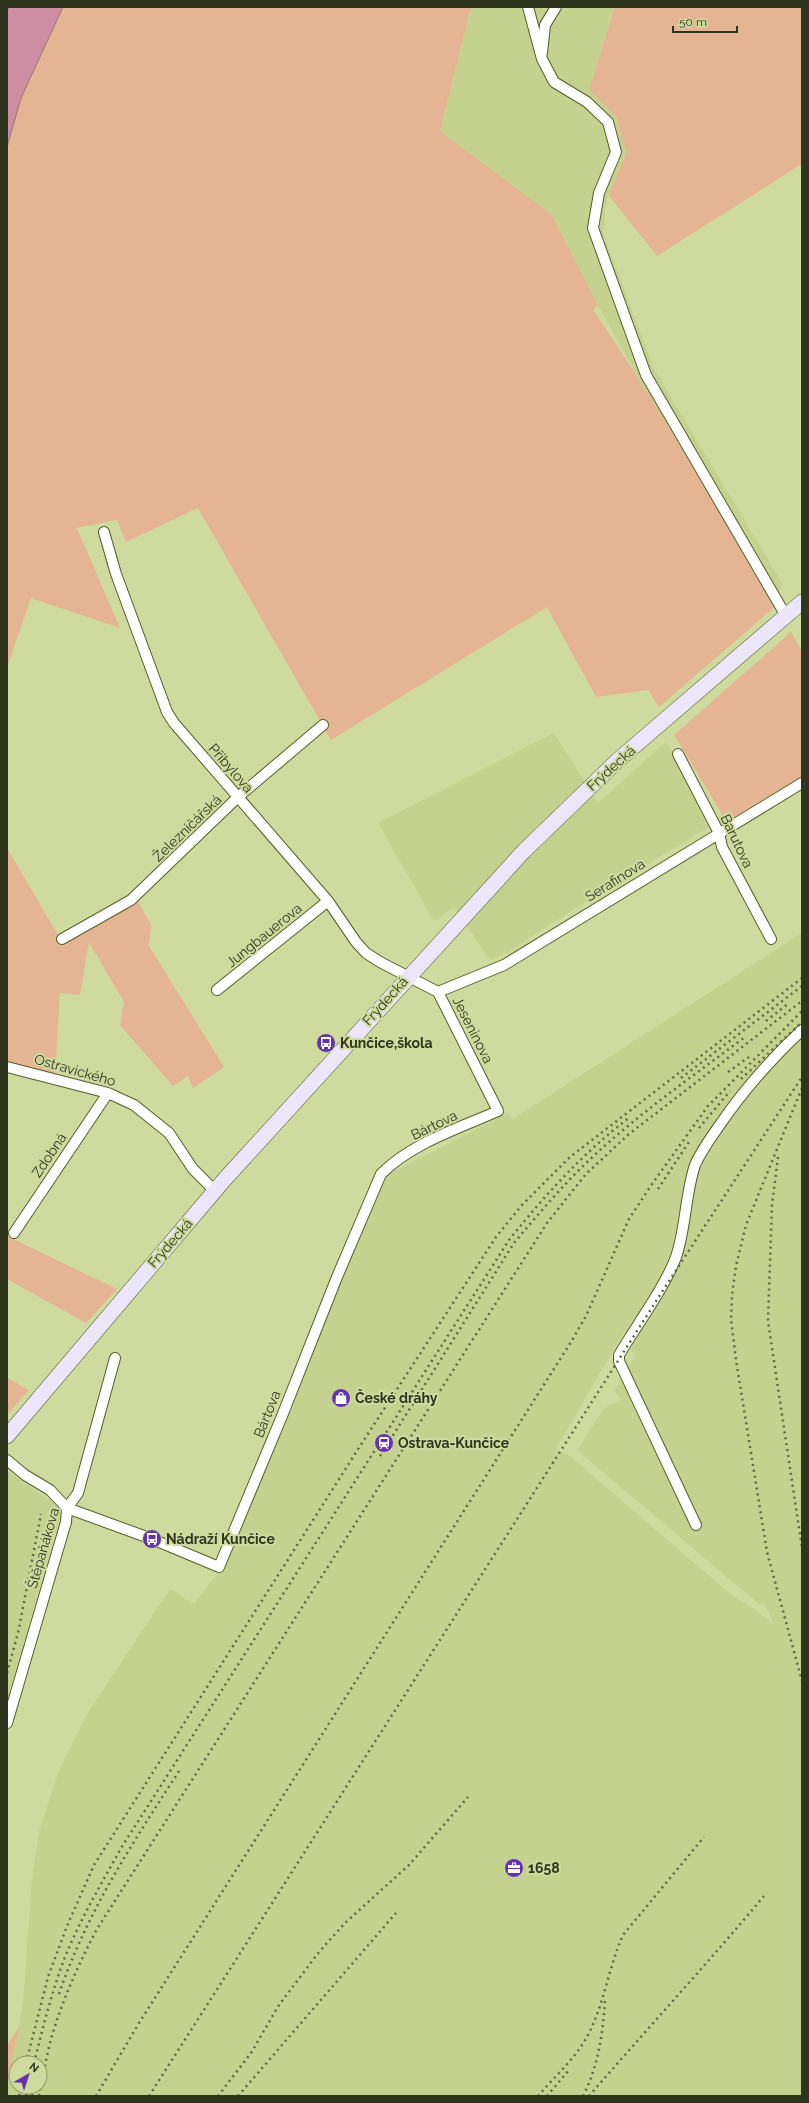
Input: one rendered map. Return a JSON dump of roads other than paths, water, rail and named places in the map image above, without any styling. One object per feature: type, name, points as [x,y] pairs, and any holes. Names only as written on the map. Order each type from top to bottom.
[{"type":"main road","name":"Frýdecká","points":[[7,1436],[215,1191],[408,975],[523,852],[576,799],[802,602]]},
{"type":"street","points":[[528,7],[542,59],[554,82],[587,102],[608,122],[616,152],[599,193],[593,228],[646,375],[786,616]]},
{"type":"street","points":[[542,59],[545,25],[556,7]]},
{"type":"street","name":"Přibylova","points":[[104,532],[116,574],[167,712],[174,723],[328,901],[356,942],[366,953],[380,962],[408,975]]},
{"type":"street","name":"Železničářská","points":[[62,939],[132,900],[238,797],[323,725]]},
{"type":"street","name":"Barutova","points":[[678,754],[719,833],[722,847],[771,939]]},
{"type":"street","name":"Serafinova","points":[[438,992],[504,965],[802,783]]},
{"type":"street","name":"Jungbauerova","points":[[217,990],[328,901]]},
{"type":"street","name":"Jeseninova","points":[[408,975],[438,992],[498,1111]]},
{"type":"street","points":[[696,1525],[619,1361],[619,1354],[676,1258],[686,1196],[703,1149],[746,1089],[774,1057],[802,1030]]},
{"type":"street","name":"Ostravického","points":[[7,1067],[108,1093],[134,1105],[169,1133],[193,1169],[215,1191]]},
{"type":"street","name":"Zdobná","points":[[14,1233],[108,1093]]},
{"type":"street","name":"Bártova","points":[[7,1460],[25,1475],[50,1490],[67,1508],[152,1539],[219,1567],[342,1262],[381,1174],[392,1162],[439,1136],[498,1111]]},
{"type":"street","name":"Štěpaňákova","points":[[7,1723],[66,1522],[67,1508],[78,1493],[116,1358]]},
{"type":"railway","points":[[28,2055],[48,1977],[67,1926],[94,1865],[362,1443],[496,1237],[522,1205],[570,1157],[802,978]]},
{"type":"railway","points":[[681,1078],[802,986]]},
{"type":"railway","points":[[39,2096],[49,2046],[55,2025],[65,1997],[97,1929],[547,1223],[586,1174],[629,1134],[802,1001]]},
{"type":"railway","points":[[766,1021],[789,1003]]},
{"type":"railway","points":[[96,2096],[139,2023],[571,1342],[586,1316],[629,1219],[652,1184],[708,1106],[802,1011]]},
{"type":"railway","points":[[741,1079],[802,1022]]},
{"type":"railway","points":[[380,1456],[514,1243],[563,1186],[600,1150],[640,1116],[745,1037]]},
{"type":"railway","points":[[728,1072],[749,1057]]},
{"type":"railway","points":[[149,2096],[660,1295],[802,1077]]},
{"type":"railway","points":[[802,1088],[746,1225],[736,1266],[732,1295],[731,1319],[736,1360],[767,1552],[802,1681]]},
{"type":"railway","points":[[699,1128],[730,1091]]},
{"type":"railway","points":[[36,2055],[44,2023],[65,1957],[85,1914],[123,1845],[509,1240],[581,1159],[630,1117]]},
{"type":"railway","points":[[658,1189],[689,1142]]},
{"type":"railway","points":[[778,1157],[772,1205],[768,1321],[802,1548]]},
{"type":"railway","points":[[7,1673],[18,1633],[41,1514]]},
{"type":"railway","points":[[59,1994],[70,1963],[83,1934],[113,1877],[181,1768]]},
{"type":"railway","points":[[218,2096],[251,2053],[279,2005],[319,1952],[345,1923],[409,1865],[468,1797]]},
{"type":"railway","points":[[538,2096],[573,2057],[590,2031],[600,2007],[614,1959],[623,1935],[704,1837]]},
{"type":"railway","points":[[589,2096],[721,1947],[764,1896]]},
{"type":"railway","points":[[238,2096],[396,1913]]},
{"type":"railway","points":[[583,2096],[599,2050],[605,2001]]},
{"type":"railway","points":[[547,2096],[569,2070]]},
{"type":"place","name":"Kunčice,škola","points":[[326,1043]]},
{"type":"place","name":"České dráhy","points":[[341,1398]]},
{"type":"place","name":"Ostrava-Kunčice","points":[[384,1443]]},
{"type":"place","name":"Nádraží Kunčice","points":[[152,1539]]},
{"type":"place","name":"1658","points":[[514,1868]]}]
